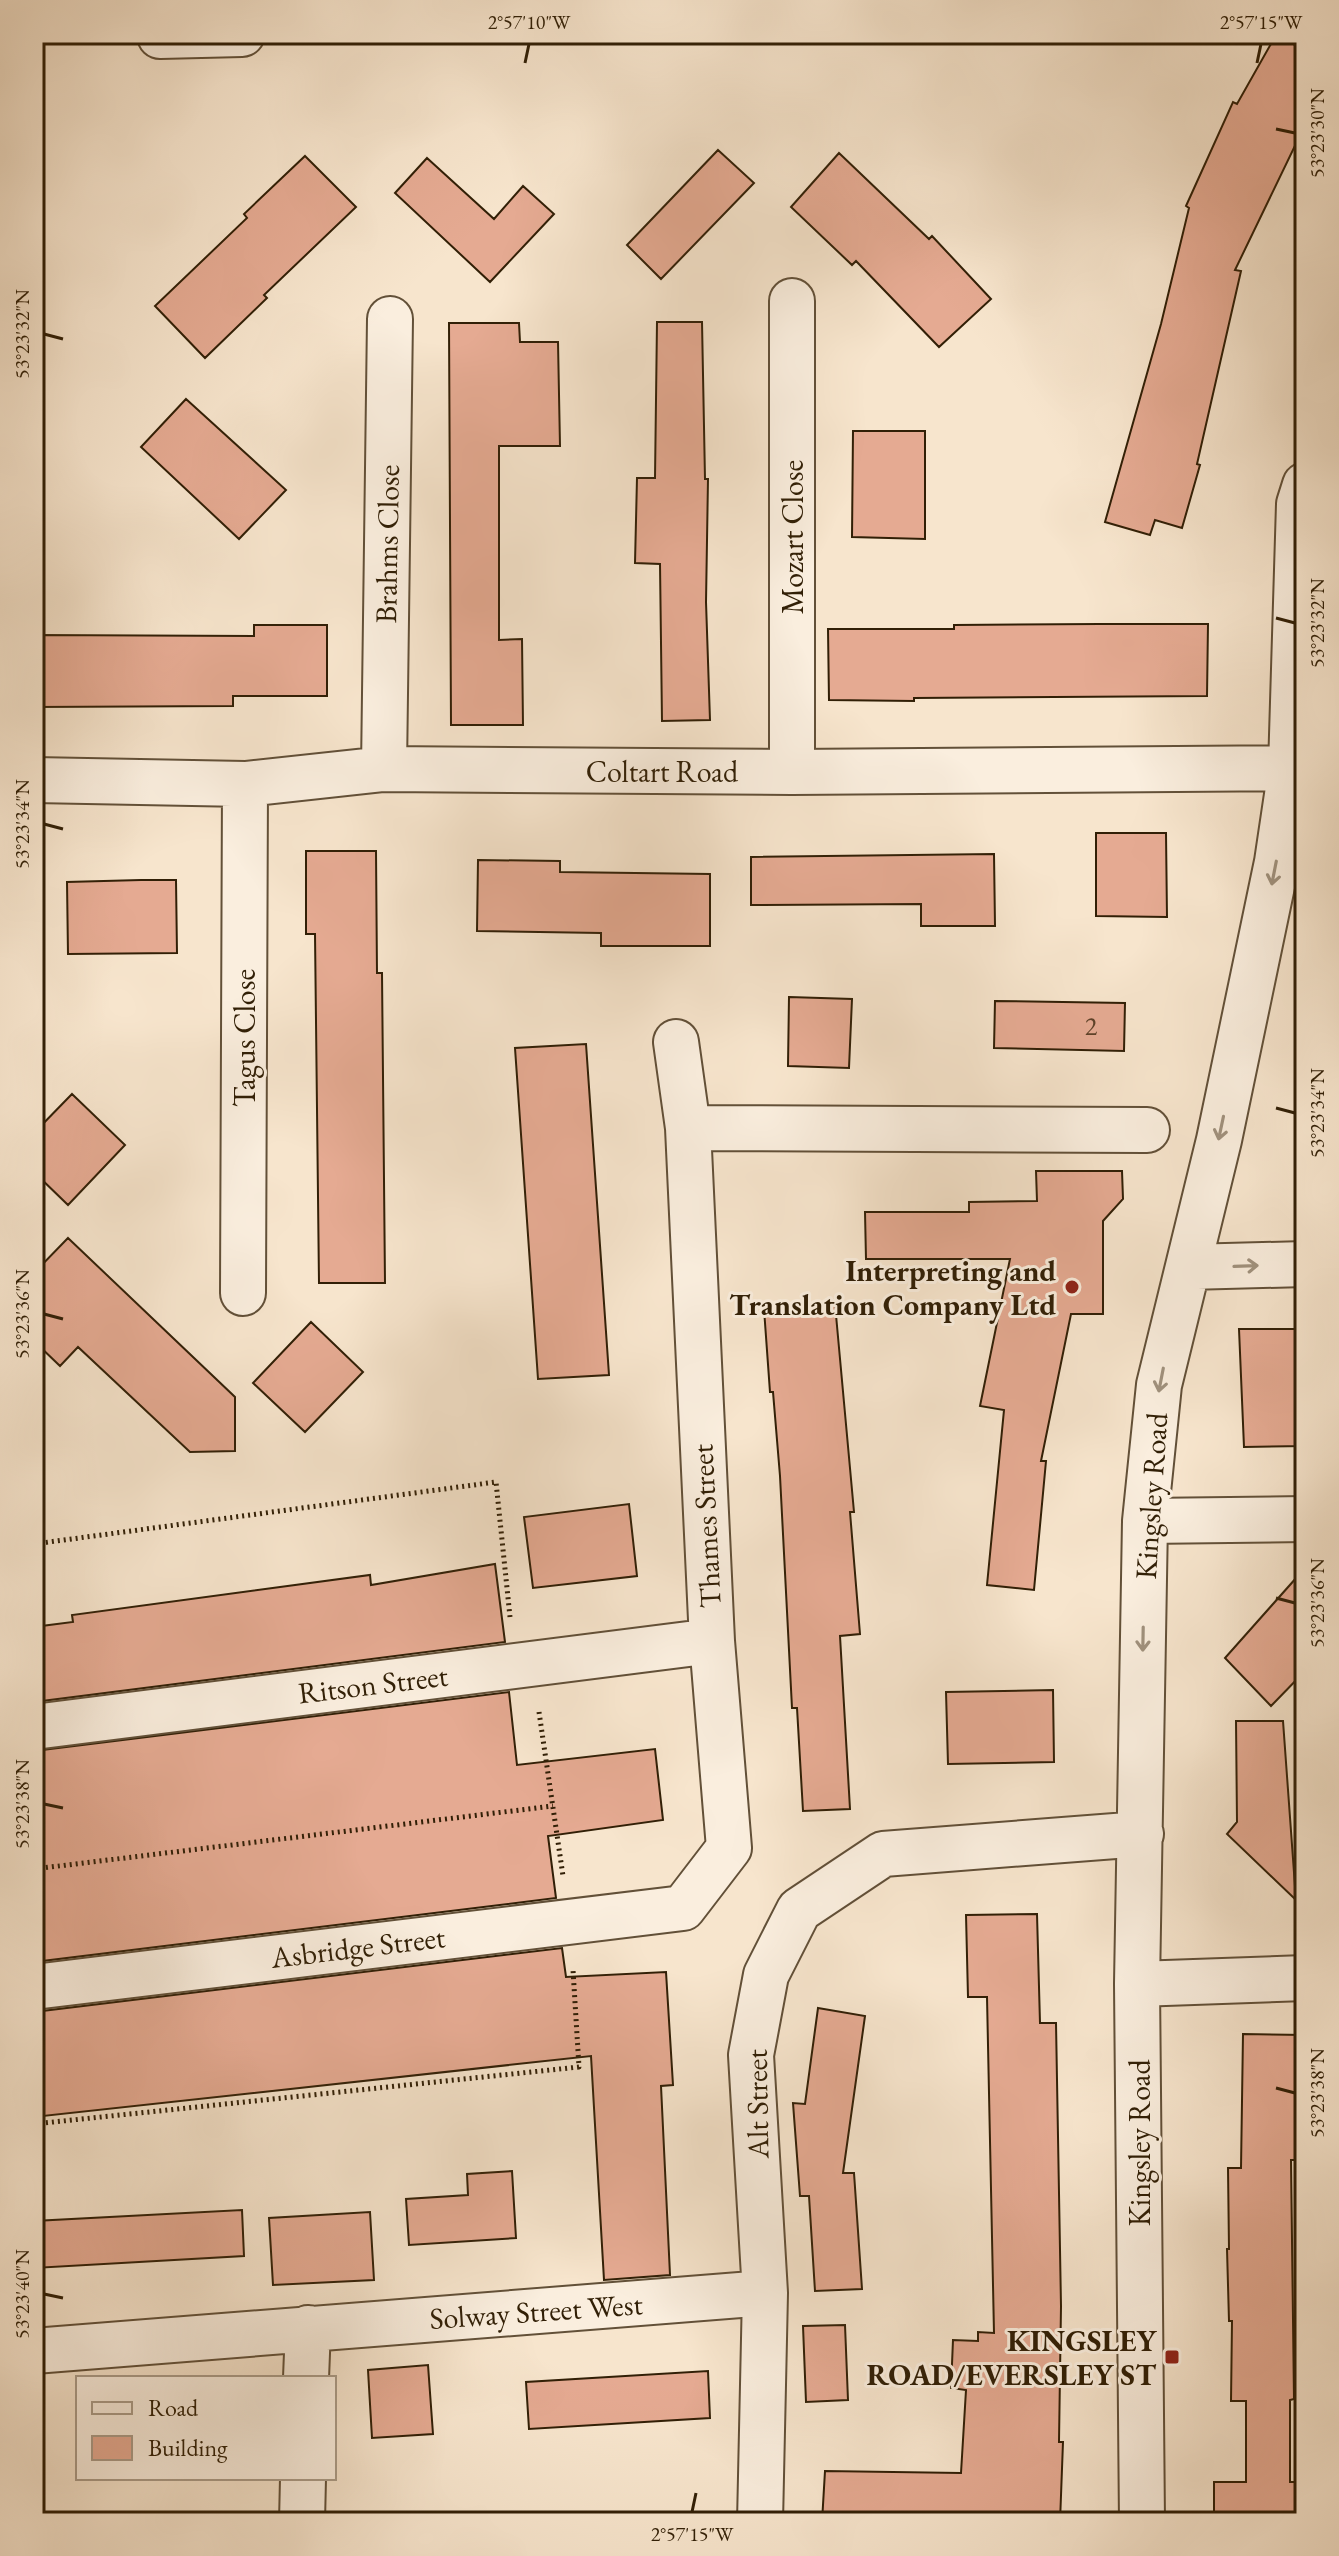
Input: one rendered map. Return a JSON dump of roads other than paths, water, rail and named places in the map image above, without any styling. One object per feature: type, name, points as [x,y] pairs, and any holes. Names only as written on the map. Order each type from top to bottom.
[{"type":"street","points":[[160,36],[242,34]]},
{"type":"street","name":"Mozart Close","points":[[792,301],[792,772]]},
{"type":"street","name":"Brahms Close","points":[[384,769],[390,319]]},
{"type":"street","name":"Kingsley Road","points":[[1142,2522],[1137,1984],[1145,1521],[1159,1385],[1219,1140],[1277,862],[1291,768],[1303,497]]},
{"type":"street","name":"Coltart Road","points":[[34,780],[245,784],[384,769],[792,772],[1291,768]]},
{"type":"street","name":"Tagus Close","points":[[243,1293],[245,784]]},
{"type":"street","name":"Thames Street","points":[[676,1042],[688,1128],[712,1641],[729,1848],[683,1908]]},
{"type":"street","points":[[688,1128],[1147,1130]]},
{"type":"street","points":[[1188,1267],[1305,1264]]},
{"type":"street","points":[[1145,1521],[1305,1519]]},
{"type":"street","name":"Ritson Street","points":[[34,1727],[712,1641]]},
{"type":"street","name":"Alt Street","points":[[760,2522],[765,2293],[751,2055],[766,1975],[799,1910],[883,1854],[1141,1834]]},
{"type":"street","name":"Asbridge Street","points":[[34,1987],[683,1908]]},
{"type":"street","points":[[1137,1984],[1305,1978]]},
{"type":"street","name":"Solway Street West","points":[[34,2351],[765,2293]]},
{"type":"street","points":[[306,2376],[308,2328]]},
{"type":"street","points":[[302,2522],[303,2480]]},
{"type":"place","name":"Interpreting and Translation Company Ltd","points":[[1072,1287]]},
{"type":"place","name":"KINGSLEY ROAD/EVERSLEY ST","points":[[1172,2357]]}]
